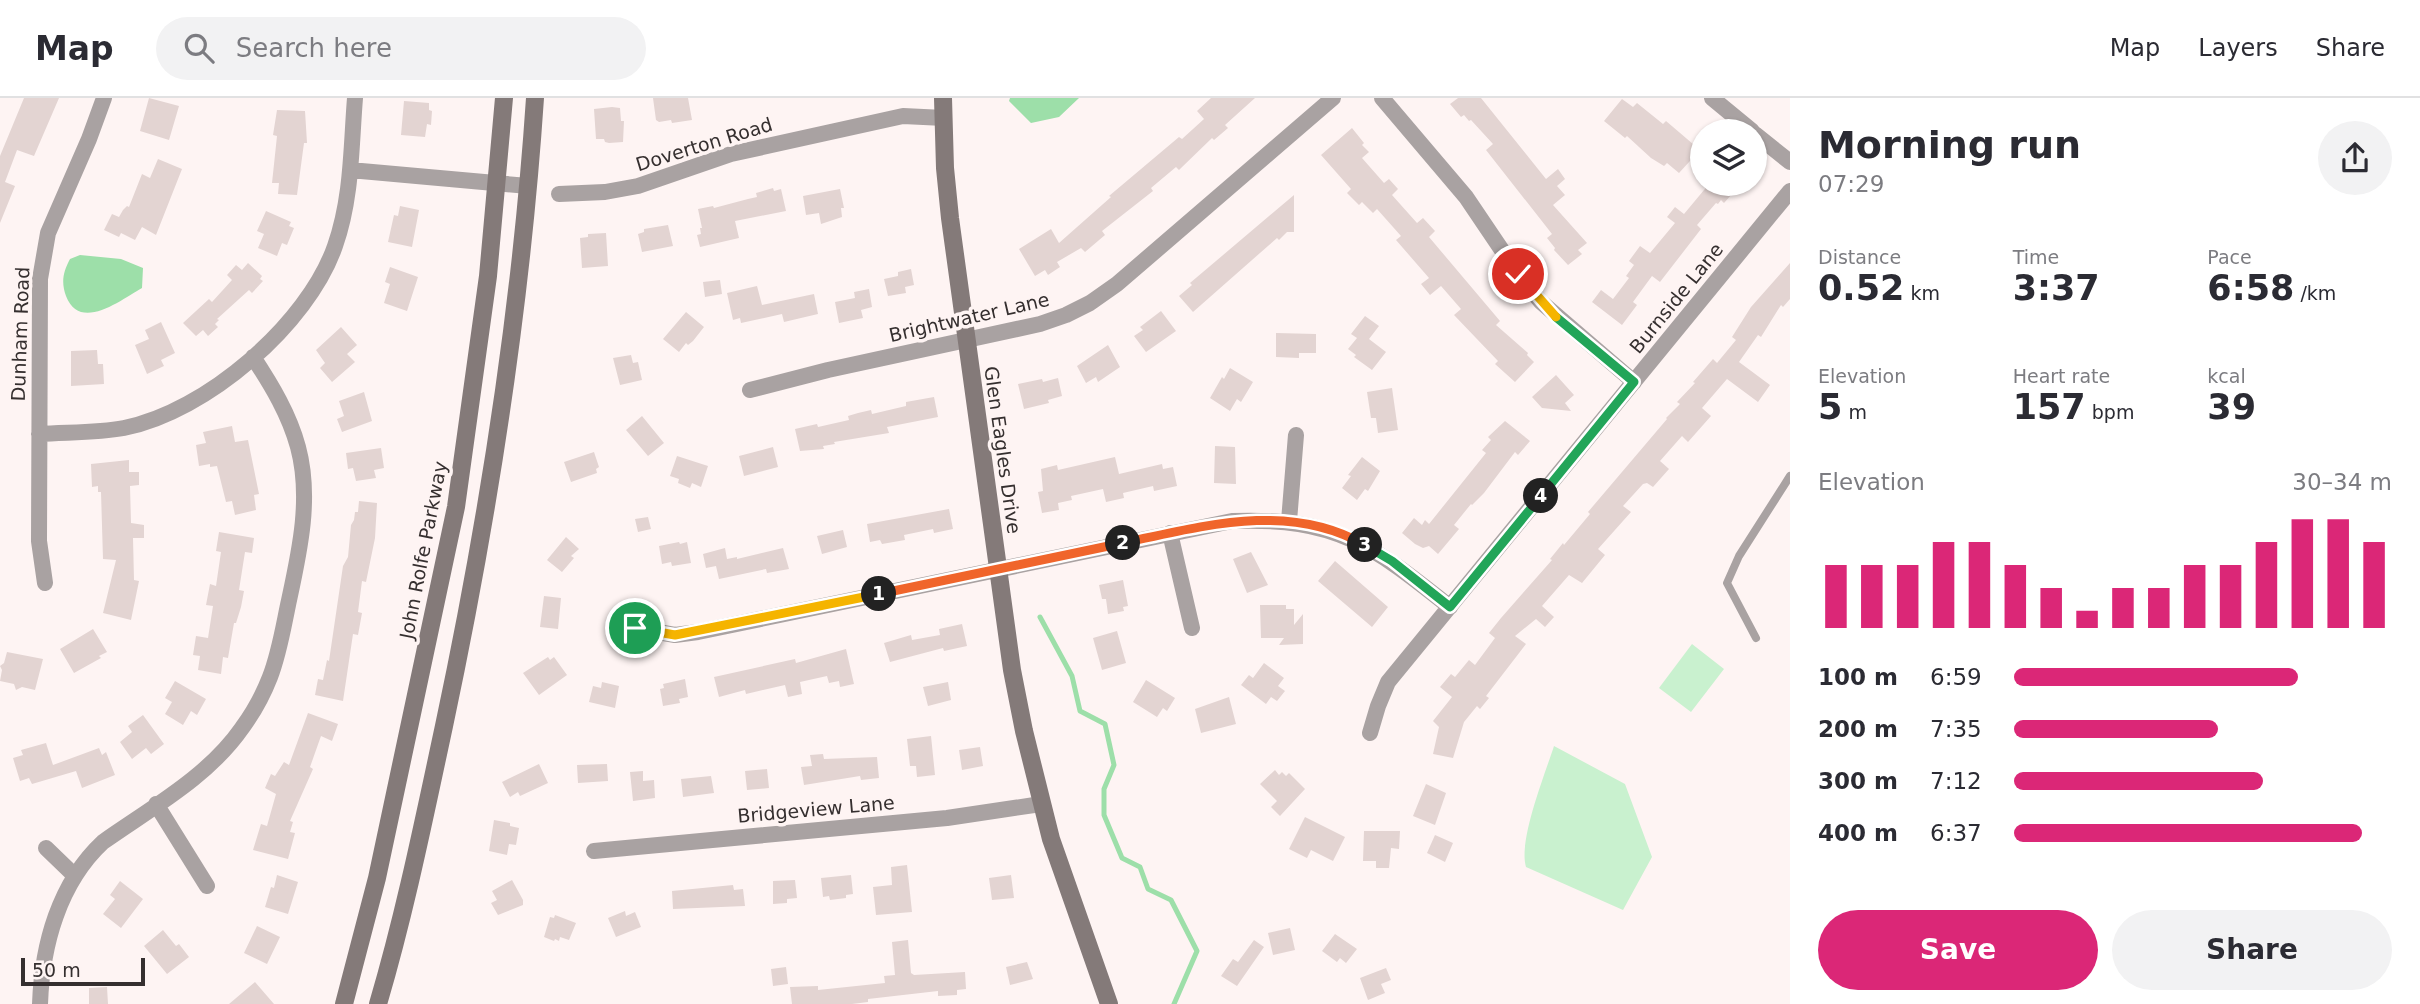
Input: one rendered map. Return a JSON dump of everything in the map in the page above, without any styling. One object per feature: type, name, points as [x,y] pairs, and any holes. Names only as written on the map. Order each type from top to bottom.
[{"type":"main road","name":"John Rolfe Parkway","points":[[344,1004],[377,878],[456,507],[488,276],[504,98]]},
{"type":"main road","points":[[378,1004],[422,830],[466,625],[500,413],[528,186],[535,98]]},
{"type":"main road","name":"Glen Eagles Drive","points":[[943,98],[950,218],[1012,670],[1041,804],[1059,866],[1107,1003]]},
{"type":"street","name":"Dunham Road","points":[[45,583],[39,541],[40,279],[48,233],[104,98]]},
{"type":"street","points":[[39,434],[124,428],[163,416],[209,392],[253,357],[296,313],[320,278],[338,236],[347,201],[355,98]]},
{"type":"street","name":"Brightwater Lane","points":[[750,390],[828,370],[1040,324],[1090,303],[1117,284],[1333,98]]},
{"type":"street","points":[[1382,98],[1466,197],[1518,274],[1541,302],[1634,382]]},
{"type":"street","points":[[1712,98],[1737,119]]},
{"type":"street","name":"Doverton Road","points":[[559,194],[605,192],[638,186],[731,154],[903,116],[944,118]]},
{"type":"street","points":[[1767,143],[1790,162]]},
{"type":"street","points":[[350,170],[528,186]]},
{"type":"street","name":"Burnside Lane","points":[[1370,733],[1388,682],[1790,191]]},
{"type":"street","points":[[40,1004],[41,978],[48,943],[61,901],[75,876],[103,842],[200,773],[242,730],[264,690],[279,648],[302,527],[303,473],[298,447],[285,409],[253,357]]},
{"type":"street","points":[[1289,521],[1296,435]]},
{"type":"street","points":[[635,628],[675,635],[698,632],[1232,521],[1289,521],[1313,525],[1355,539],[1392,561],[1450,607]]},
{"type":"street","points":[[1170,533],[1192,628]]},
{"type":"street","points":[[156,804],[207,886]]},
{"type":"street","name":"Bridgeview Lane","points":[[594,851],[947,818],[1041,804]]},
{"type":"street","points":[[46,848],[75,876]]},
{"type":"lane","points":[[1756,638],[1727,583],[1739,556],[1790,476]]},
{"type":"shaded area","points":[[1010,98],[1079,98],[1059,117],[1031,123],[1009,101]]},
{"type":"shaded area","points":[[80,255],[121,259],[143,268],[142,288],[102,310],[81,312],[72,307],[64,291],[63,282],[70,259]]},
{"type":"shaded area","points":[[1692,644],[1724,669],[1691,712],[1659,688]]},
{"type":"shaded area","points":[[1554,746],[1625,784],[1652,857],[1623,910],[1526,867],[1529,825]]},
{"type":"building","points":[[24,98],[59,98],[34,156],[17,150],[5,182],[15,186],[0,223],[0,156]]},
{"type":"building","points":[[149,98],[179,106],[169,140],[140,131]]},
{"type":"building","points":[[653,98],[688,98],[692,120],[659,122],[656,120]]},
{"type":"building","points":[[1211,98],[1255,98],[1225,125],[1228,128],[1214,140],[1212,138],[1179,170],[1176,167],[1151,188],[1153,191],[1102,231],[1105,235],[1085,252],[1081,248],[1057,262],[1060,267],[1048,275],[1045,270],[1035,276],[1019,249],[1051,229],[1059,243],[1111,197],[1109,196],[1204,119],[1197,111]]},
{"type":"building","points":[[1458,98],[1481,98],[1546,179],[1558,169],[1565,179],[1557,186],[1565,195],[1553,205],[1587,243],[1578,250],[1582,254],[1568,265],[1547,238],[1552,234],[1486,150],[1493,144],[1471,120],[1464,115],[1461,117],[1450,104]]},
{"type":"building","points":[[1622,99],[1633,107],[1637,103],[1663,124],[1666,121],[1690,141],[1690,161],[1679,173],[1667,163],[1664,166],[1651,158],[1627,136],[1625,138],[1604,121]]},
{"type":"building","points":[[404,101],[429,103],[429,110],[432,111],[431,125],[427,124],[425,137],[401,135]]},
{"type":"building","points":[[620,108],[621,121],[624,121],[623,142],[609,143],[604,139],[596,139],[594,109]]},
{"type":"building","points":[[277,110],[305,111],[307,143],[304,143],[297,195],[278,194],[279,183],[272,183],[277,136],[273,135]]},
{"type":"building","points":[[1352,128],[1369,152],[1362,158],[1384,183],[1389,179],[1398,189],[1392,195],[1417,223],[1423,218],[1435,231],[1429,237],[1500,321],[1496,325],[1528,353],[1534,362],[1515,382],[1495,364],[1498,361],[1454,315],[1461,309],[1441,286],[1430,295],[1421,284],[1429,278],[1396,240],[1401,236],[1377,209],[1373,213],[1362,202],[1359,205],[1347,193],[1351,189],[1321,155]]},
{"type":"building","points":[[158,159],[182,169],[156,235],[142,227],[135,240],[121,233],[119,237],[104,230],[112,214],[119,217],[127,206],[129,207],[142,174],[150,178]]},
{"type":"building","points":[[773,188],[774,191],[781,189],[786,211],[735,221],[739,238],[700,247],[697,235],[701,234],[702,228],[698,209],[714,208],[757,197],[756,193]]},
{"type":"building","points":[[840,189],[844,208],[841,208],[842,217],[821,224],[819,213],[806,215],[803,196]]},
{"type":"building","points":[[1294,195],[1294,232],[1287,232],[1279,240],[1277,238],[1193,312],[1179,296],[1192,285],[1190,283]]},
{"type":"building","points":[[1699,196],[1730,196],[1724,203],[1721,200],[1716,203],[1697,225],[1701,229],[1660,282],[1652,276],[1633,302],[1637,305],[1622,325],[1592,302],[1601,290],[1613,299],[1629,278],[1626,276],[1634,265],[1629,261],[1640,246],[1650,253],[1675,223],[1667,217],[1675,207],[1684,214]]},
{"type":"building","points":[[400,206],[419,210],[412,247],[388,242],[394,215],[398,216]]},
{"type":"building","points":[[266,211],[291,222],[289,226],[294,228],[287,245],[282,243],[277,256],[258,248],[264,234],[257,231]]},
{"type":"building","points":[[668,225],[673,246],[642,252],[638,234],[644,232],[644,229]]},
{"type":"building","points":[[606,233],[608,266],[582,268],[580,238],[588,237],[588,234]]},
{"type":"building","points":[[248,263],[262,276],[260,279],[263,281],[252,293],[249,290],[217,319],[219,320],[215,324],[218,327],[208,336],[203,330],[196,336],[183,323],[209,299],[212,302],[232,280],[227,275],[236,265],[242,270]]},
{"type":"building","points":[[1790,263],[1790,299],[1783,307],[1781,305],[1761,337],[1758,335],[1739,362],[1770,385],[1758,402],[1727,379],[1702,408],[1711,416],[1688,442],[1682,436],[1660,461],[1669,469],[1653,487],[1647,483],[1643,484],[1623,506],[1631,512],[1598,549],[1605,555],[1582,583],[1569,575],[1542,606],[1554,617],[1545,627],[1536,619],[1515,636],[1526,644],[1486,696],[1489,698],[1480,709],[1477,706],[1464,722],[1453,758],[1433,754],[1439,727],[1433,721],[1452,697],[1440,687],[1451,674],[1455,677],[1469,660],[1475,665],[1495,638],[1489,633],[1680,404],[1677,402],[1695,383],[1693,382],[1713,359],[1717,363],[1736,340],[1732,337],[1751,307]]},
{"type":"building","points":[[390,267],[418,277],[407,311],[384,303],[390,284],[385,282]]},
{"type":"building","points":[[911,269],[914,285],[905,287],[906,293],[888,296],[884,279]]},
{"type":"building","points":[[720,280],[722,294],[705,297],[703,282]]},
{"type":"building","points":[[757,286],[762,305],[814,294],[818,314],[784,322],[782,314],[741,323],[740,318],[733,320],[727,293]]},
{"type":"building","points":[[869,289],[872,307],[861,310],[863,318],[839,323],[835,302],[855,298],[854,292]]},
{"type":"building","points":[[1161,311],[1176,331],[1146,352],[1134,336],[1143,330],[1140,327]]},
{"type":"building","points":[[686,312],[704,327],[693,341],[688,345],[686,343],[679,352],[663,339]]},
{"type":"building","points":[[1365,316],[1379,326],[1369,339],[1386,352],[1372,370],[1348,349],[1357,338],[1351,334]]},
{"type":"building","points":[[161,322],[175,353],[161,360],[164,366],[147,374],[135,345],[149,339],[145,330]]},
{"type":"building","points":[[341,327],[357,345],[347,354],[355,362],[332,382],[320,368],[325,363],[316,350]]},
{"type":"building","points":[[1276,333],[1316,334],[1316,353],[1299,353],[1299,358],[1276,357]]},
{"type":"building","points":[[1108,345],[1120,367],[1098,382],[1096,377],[1086,383],[1077,366]]},
{"type":"building","points":[[97,350],[98,364],[103,364],[104,384],[71,386],[71,351]]},
{"type":"building","points":[[631,355],[633,363],[638,362],[642,380],[620,385],[613,358]]},
{"type":"building","points":[[1230,368],[1253,382],[1241,402],[1237,399],[1230,411],[1210,398]]},
{"type":"building","points":[[1556,375],[1574,395],[1565,403],[1571,411],[1542,408],[1532,397]]},
{"type":"building","points":[[1058,378],[1062,396],[1048,400],[1049,403],[1024,409],[1018,384]]},
{"type":"building","points":[[1392,388],[1398,430],[1378,433],[1376,418],[1371,418],[1367,392]]},
{"type":"building","points":[[364,392],[372,421],[342,432],[337,419],[344,416],[339,401]]},
{"type":"building","points":[[934,397],[938,417],[887,427],[889,433],[834,442],[835,444],[823,446],[824,449],[800,451],[795,429],[849,420],[848,416],[858,413],[871,410],[872,414],[906,406],[906,402]]},
{"type":"building","points":[[642,416],[664,443],[648,456],[626,430]]},
{"type":"building","points":[[1505,421],[1530,441],[1518,455],[1515,452],[1484,493],[1471,504],[1454,525],[1459,529],[1438,554],[1429,546],[1423,548],[1415,544],[1402,533],[1414,518],[1422,525],[1425,520],[1429,524],[1486,453],[1482,450],[1491,440],[1488,437]]},
{"type":"building","points":[[232,426],[235,442],[248,440],[259,494],[254,495],[256,510],[235,515],[232,501],[226,502],[217,466],[199,466],[196,445],[206,443],[203,432]]},
{"type":"building","points":[[1215,446],[1235,447],[1236,484],[1214,483]]},
{"type":"building","points":[[773,447],[778,467],[744,476],[739,456]]},
{"type":"building","points":[[381,448],[384,468],[374,470],[376,478],[356,481],[353,468],[348,469],[346,453]]},
{"type":"building","points":[[594,452],[599,467],[596,469],[597,473],[571,482],[564,462]]},
{"type":"building","points":[[677,456],[708,466],[701,487],[692,483],[690,488],[670,476]]},
{"type":"building","points":[[1115,457],[1119,474],[1162,464],[1163,469],[1173,467],[1177,486],[1154,491],[1153,486],[1123,493],[1124,498],[1106,502],[1103,489],[1071,496],[1072,500],[1058,503],[1059,510],[1042,513],[1038,492],[1043,491],[1041,469],[1057,465],[1058,470]]},
{"type":"building","points":[[1362,457],[1380,471],[1368,491],[1365,489],[1357,500],[1342,488]]},
{"type":"building","points":[[129,460],[129,472],[139,472],[139,485],[130,486],[131,523],[144,525],[144,538],[133,538],[134,580],[139,581],[131,620],[103,613],[116,560],[103,559],[101,492],[98,492],[98,486],[92,487],[91,464]]},
{"type":"building","points":[[359,501],[377,503],[375,538],[366,582],[362,581],[358,612],[362,613],[358,635],[353,634],[343,701],[315,695],[318,679],[323,680],[327,660],[329,661],[343,566],[348,557],[351,525],[355,512],[358,512]]},
{"type":"building","points":[[949,509],[953,529],[934,533],[933,529],[904,535],[905,540],[882,544],[880,540],[870,542],[867,524]]},
{"type":"building","points":[[648,517],[651,529],[638,532],[635,519]]},
{"type":"building","points":[[843,530],[847,547],[822,554],[817,536]]},
{"type":"building","points":[[219,532],[254,538],[252,553],[245,552],[239,590],[244,591],[241,607],[234,623],[228,658],[223,657],[221,674],[198,670],[200,656],[193,655],[196,636],[208,638],[213,606],[206,605],[210,584],[216,586],[221,552],[216,551]]},
{"type":"building","points":[[566,537],[579,549],[571,556],[574,558],[562,572],[547,560]]},
{"type":"building","points":[[687,542],[691,563],[672,566],[671,562],[662,564],[659,546]]},
{"type":"building","points":[[725,548],[727,559],[737,559],[783,548],[789,569],[767,573],[766,569],[719,579],[716,566],[706,568],[703,554]]},
{"type":"building","points":[[1251,552],[1268,585],[1247,593],[1233,559]]},
{"type":"building","points":[[1335,561],[1388,607],[1372,627],[1318,581]]},
{"type":"building","points":[[1123,580],[1128,606],[1123,607],[1124,611],[1108,614],[1106,599],[1102,599],[1099,585]]},
{"type":"building","points":[[544,596],[561,598],[558,629],[540,627]]},
{"type":"building","points":[[1260,605],[1286,605],[1286,609],[1294,609],[1294,625],[1303,614],[1303,644],[1279,645],[1284,638],[1261,638]]},
{"type":"building","points":[[962,624],[967,646],[944,651],[943,648],[890,662],[884,643],[911,635],[912,640],[940,635],[939,629]]},
{"type":"building","points":[[93,629],[107,652],[74,673],[60,649]]},
{"type":"building","points":[[1117,631],[1126,663],[1102,670],[1093,638]]},
{"type":"building","points":[[846,649],[854,684],[840,687],[839,681],[829,683],[827,676],[800,682],[802,694],[788,697],[785,685],[746,694],[745,690],[719,697],[714,677],[795,659],[796,663]]},
{"type":"building","points":[[7,652],[43,659],[35,690],[22,687],[16,690],[14,684],[0,681],[0,666],[4,663]]},
{"type":"building","points":[[548,657],[550,660],[554,657],[567,675],[539,695],[523,673]]},
{"type":"building","points":[[1264,663],[1284,678],[1278,686],[1285,691],[1277,701],[1271,697],[1266,704],[1241,685],[1249,675],[1253,678]]},
{"type":"building","points":[[685,679],[688,697],[679,699],[680,703],[663,706],[660,689],[664,688],[663,684]]},
{"type":"building","points":[[1146,680],[1175,698],[1167,711],[1163,708],[1157,717],[1133,702]]},
{"type":"building","points":[[175,681],[206,699],[197,715],[191,711],[183,725],[165,714],[172,702],[165,698]]},
{"type":"building","points":[[602,682],[619,686],[615,708],[589,702],[593,686],[601,688]]},
{"type":"building","points":[[948,682],[951,700],[928,706],[923,687]]},
{"type":"building","points":[[1229,697],[1236,724],[1201,733],[1195,709]]},
{"type":"building","points":[[308,713],[338,724],[332,741],[321,736],[310,767],[313,769],[290,821],[293,822],[290,832],[295,833],[288,859],[253,850],[261,824],[267,826],[276,794],[265,788],[271,774],[275,776],[284,762],[289,765]]},
{"type":"building","points":[[143,715],[164,744],[151,754],[146,748],[132,759],[120,742],[132,732],[128,726]]},
{"type":"building","points":[[931,736],[935,775],[917,777],[916,766],[910,766],[907,739]]},
{"type":"building","points":[[46,743],[53,765],[99,748],[102,755],[106,752],[115,775],[82,788],[76,771],[32,784],[29,778],[20,781],[13,758],[23,755],[21,750]]},
{"type":"building","points":[[980,747],[983,766],[962,770],[959,750]]},
{"type":"building","points":[[823,754],[824,759],[877,757],[879,778],[861,780],[860,776],[804,785],[801,767],[812,766],[810,755]]},
{"type":"building","points":[[539,764],[548,783],[520,796],[518,792],[510,797],[502,782]]},
{"type":"building","points":[[607,764],[608,781],[578,783],[577,765]]},
{"type":"building","points":[[767,769],[769,788],[747,790],[745,771]]},
{"type":"building","points":[[1275,770],[1279,775],[1282,772],[1286,776],[1289,773],[1305,789],[1280,816],[1271,807],[1277,801],[1260,784]]},
{"type":"building","points":[[643,771],[643,781],[654,780],[655,798],[633,801],[630,772]]},
{"type":"building","points":[[711,776],[714,793],[683,797],[681,779]]},
{"type":"building","points":[[1426,784],[1446,793],[1435,825],[1413,816]]},
{"type":"building","points":[[1305,817],[1345,837],[1333,861],[1311,850],[1307,858],[1289,849]]},
{"type":"building","points":[[494,820],[519,828],[516,845],[509,844],[507,855],[489,851]]},
{"type":"building","points":[[1364,831],[1400,831],[1399,849],[1391,848],[1389,868],[1376,868],[1376,861],[1363,861]]},
{"type":"building","points":[[1435,835],[1453,843],[1445,862],[1427,853]]},
{"type":"building","points":[[907,865],[912,912],[876,915],[873,887],[892,885],[891,867]]},
{"type":"building","points":[[277,875],[298,882],[288,914],[265,907]]},
{"type":"building","points":[[851,875],[853,894],[846,895],[846,898],[830,900],[829,896],[823,897],[821,878]]},
{"type":"building","points":[[1011,875],[1014,898],[992,900],[989,878]]},
{"type":"building","points":[[512,880],[523,905],[498,915],[491,903],[497,900],[492,891]]},
{"type":"building","points":[[795,880],[797,898],[787,899],[787,903],[773,904],[773,881]]},
{"type":"building","points":[[120,881],[143,899],[121,928],[103,914],[115,899],[110,895]]},
{"type":"building","points":[[733,885],[734,890],[743,889],[745,906],[673,909],[672,891]]},
{"type":"building","points":[[625,911],[626,916],[635,912],[641,927],[616,937],[608,918]]},
{"type":"building","points":[[555,915],[576,923],[569,940],[560,937],[559,941],[554,941],[544,937],[550,917],[554,918]]},
{"type":"building","points":[[257,926],[280,937],[267,964],[244,953]]},
{"type":"building","points":[[1290,928],[1295,950],[1273,955],[1268,933]]},
{"type":"building","points":[[163,930],[189,957],[167,974],[144,946]]},
{"type":"building","points":[[1335,934],[1357,949],[1346,963],[1340,958],[1337,962],[1322,951]]},
{"type":"building","points":[[908,940],[911,973],[965,972],[966,989],[957,990],[957,995],[938,996],[938,991],[868,999],[868,1002],[852,1004],[792,1004],[790,987],[818,986],[818,990],[885,983],[884,976],[895,975],[892,942]]},
{"type":"building","points":[[1254,940],[1264,947],[1237,986],[1221,976],[1233,959],[1238,962]]},
{"type":"building","points":[[1027,962],[1033,979],[1010,985],[1006,967]]},
{"type":"building","points":[[786,967],[788,984],[773,986],[771,969]]},
{"type":"building","points":[[1386,968],[1391,980],[1381,984],[1385,993],[1368,1000],[1360,978]]},
{"type":"building","points":[[255,982],[274,1004],[229,1004]]},
{"type":"building","points":[[107,987],[108,1004],[89,1004],[89,988]]},
{"type":"waterway","points":[[1040,617],[1072,676],[1080,711],[1105,724],[1114,765],[1104,789],[1104,815],[1122,858],[1140,867],[1148,889],[1171,900],[1197,951],[1174,1004]]},
{"type":"route","points":[[635,628],[675,635],[698,632],[1232,521],[1269,519],[1313,525],[1355,539],[1392,561],[1450,607],[1634,382],[1561,322],[1518,274]]}]
